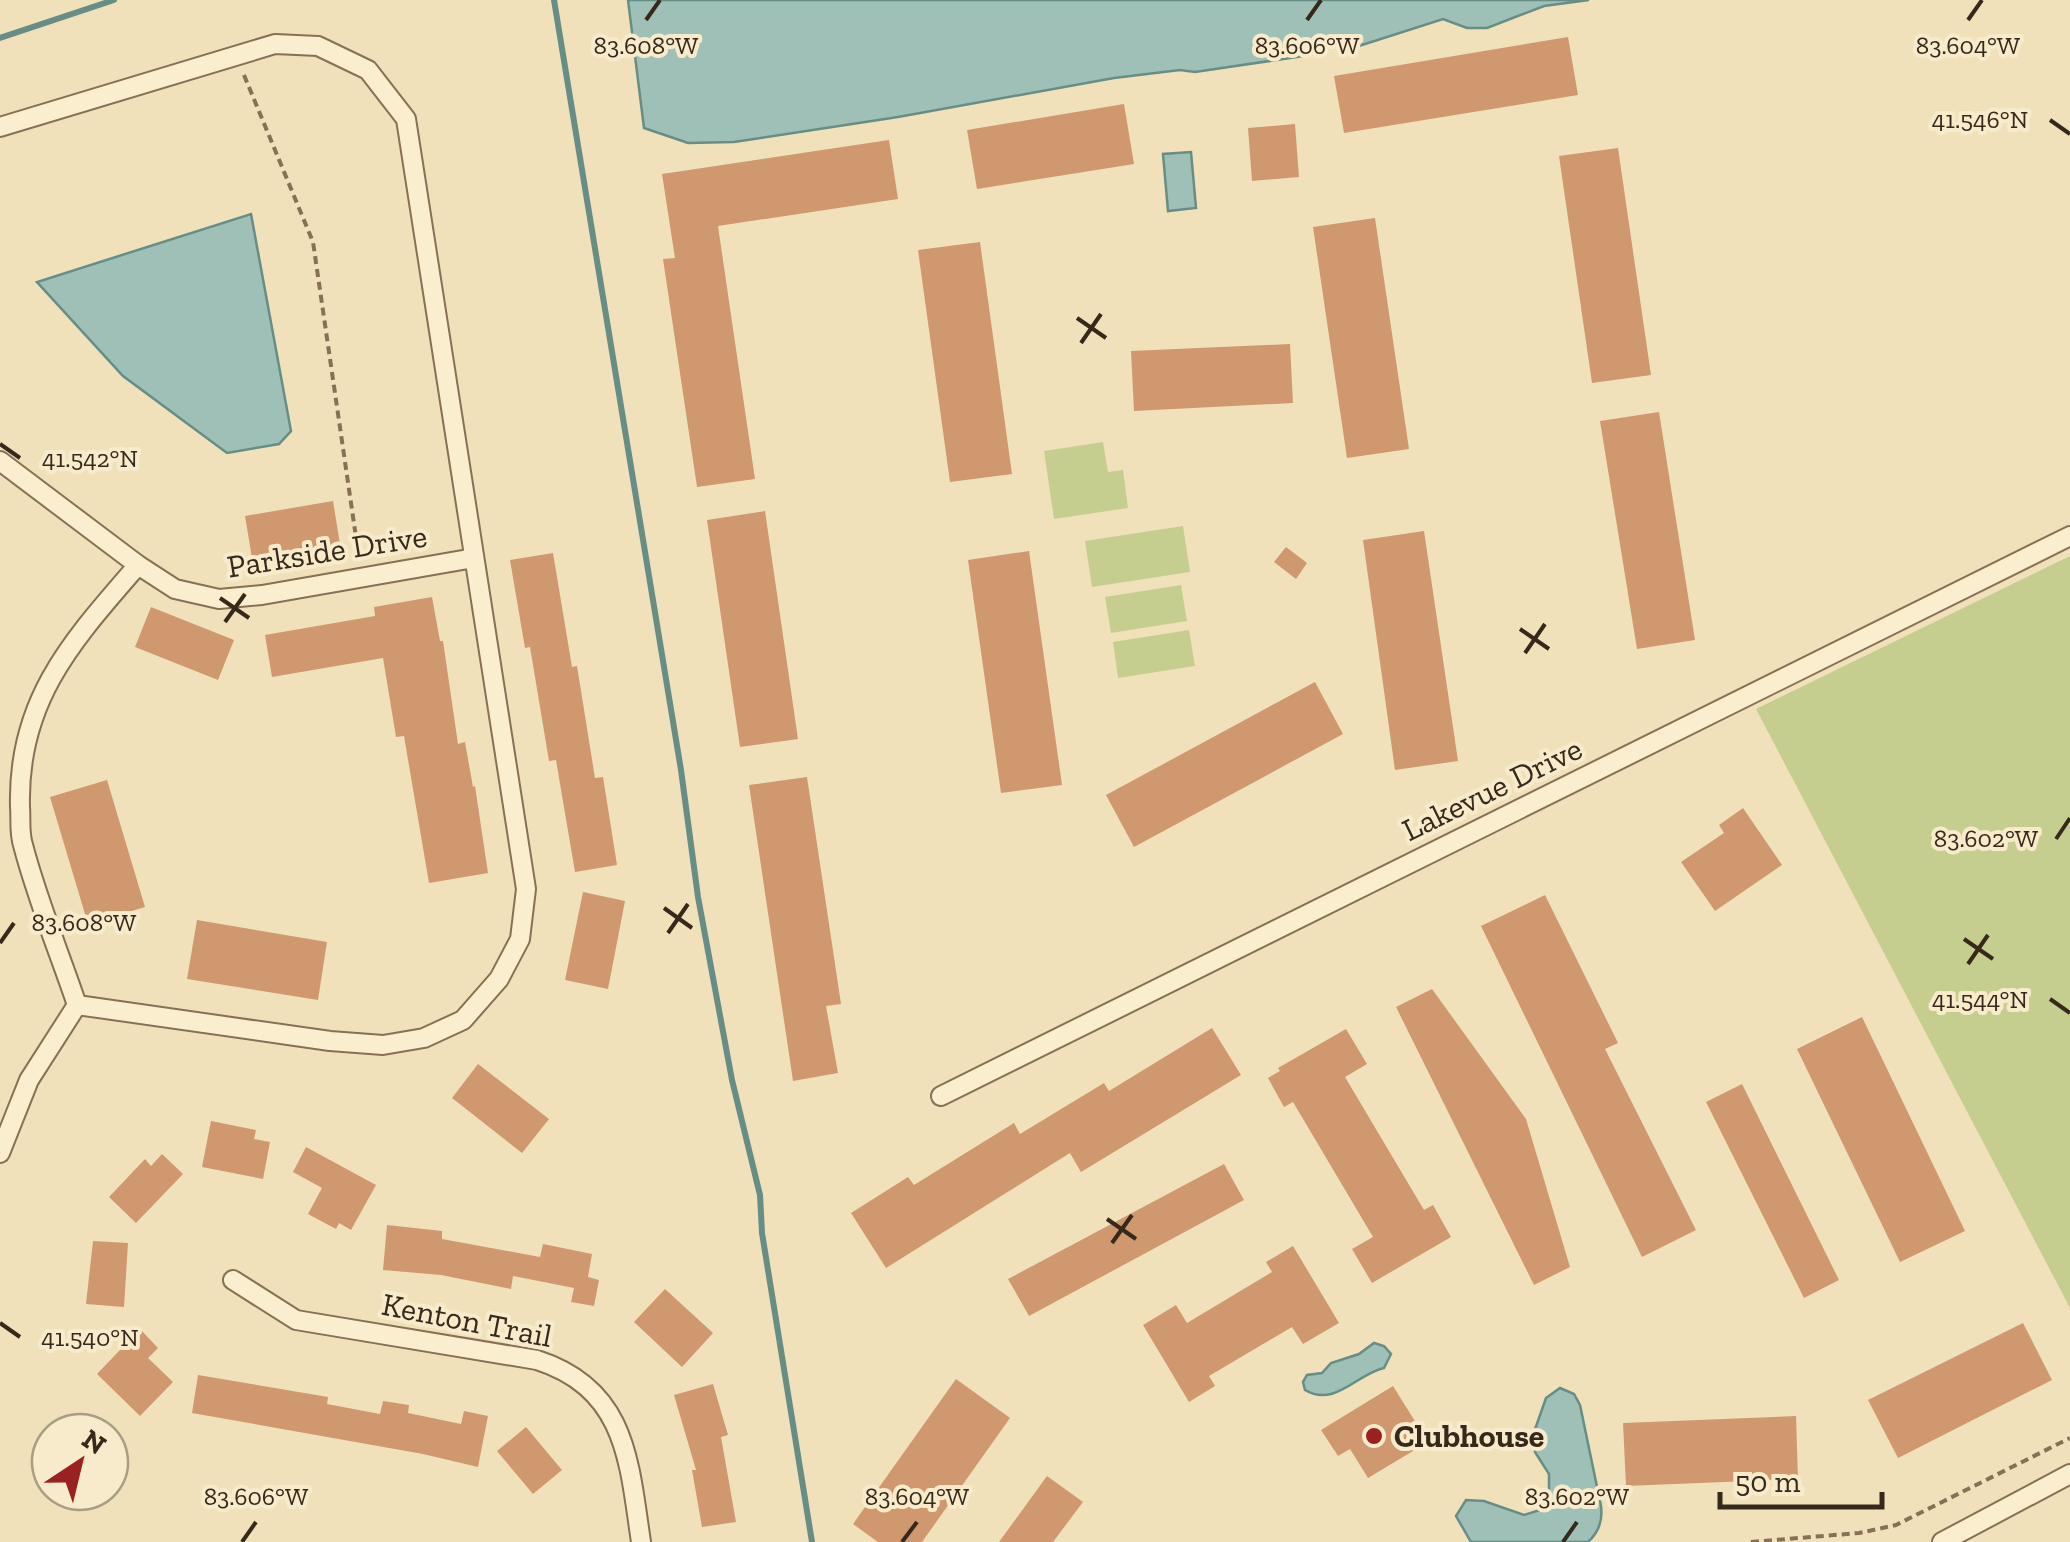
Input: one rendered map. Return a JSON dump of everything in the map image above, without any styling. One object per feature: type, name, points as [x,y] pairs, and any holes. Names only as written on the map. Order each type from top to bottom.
[{"type":"street","points":[[0,127],[275,44],[318,46],[368,70],[406,119],[526,889],[520,939],[499,979],[463,1020],[424,1038],[384,1046],[330,1042],[78,1005]]},
{"type":"street","name":"Parkside Drive","points":[[0,460],[176,589],[219,599],[474,558]]},
{"type":"street","name":"Lakevue Drive","points":[[941,1096],[2070,536]]},
{"type":"street","points":[[78,1005],[21,841],[19,780],[47,680],[71,642],[138,564]]},
{"type":"street","points":[[0,1154],[29,1080],[78,1005]]},
{"type":"street","name":"Kenton Trail","points":[[233,1280],[296,1320],[537,1360],[571,1375],[600,1400],[618,1425],[630,1463],[640,1542]]},
{"type":"street","points":[[1942,1542],[2070,1474]]},
{"type":"path","points":[[236,56],[313,242],[362,578]]},
{"type":"path","points":[[1751,1542],[1859,1533],[1896,1525],[2070,1438]]},
{"type":"green space","points":[[1103,442],[1108,472],[1123,470],[1128,508],[1054,519],[1044,451]]},
{"type":"green space","points":[[1183,526],[1190,572],[1092,587],[1085,541]]},
{"type":"green space","points":[[2070,556],[2070,1308],[1756,709]]},
{"type":"green space","points":[[1181,585],[1187,621],[1111,633],[1105,597]]},
{"type":"green space","points":[[1189,630],[1195,666],[1118,678],[1113,642]]},
{"type":"water","points":[[628,0],[1589,0],[1544,6],[1487,28],[1467,28],[1443,19],[1359,46],[1334,46],[1310,55],[1195,72],[1180,70],[1114,78],[734,142],[688,143],[644,128]]},
{"type":"water","points":[[1191,152],[1196,208],[1168,211],[1163,154]]},
{"type":"water","points":[[251,214],[291,431],[279,444],[227,453],[123,376],[37,282]]},
{"type":"water","points":[[1374,1343],[1391,1354],[1384,1368],[1326,1395],[1305,1390],[1303,1382],[1307,1375],[1322,1373],[1331,1363],[1359,1354]]},
{"type":"water","points":[[1560,1388],[1574,1394],[1580,1405],[1601,1506],[1597,1530],[1588,1542],[1471,1542],[1456,1516],[1466,1500],[1484,1501],[1524,1515],[1540,1510],[1549,1496],[1549,1474],[1535,1452],[1533,1435],[1546,1398]]},
{"type":"building","points":[[1568,37],[1578,95],[1344,133],[1334,76]]},
{"type":"building","points":[[1124,104],[1134,164],[977,189],[967,130]]},
{"type":"building","points":[[1295,124],[1299,177],[1252,181],[1248,128]]},
{"type":"building","points":[[889,140],[898,199],[718,226],[755,479],[697,487],[663,259],[675,258],[662,174]]},
{"type":"building","points":[[1618,148],[1651,375],[1592,383],[1559,156]]},
{"type":"building","points":[[1375,218],[1409,449],[1347,458],[1313,227]]},
{"type":"building","points":[[980,242],[1012,474],[950,482],[918,250]]},
{"type":"building","points":[[1290,344],[1293,403],[1134,411],[1131,351]]},
{"type":"building","points":[[1659,412],[1695,640],[1637,649],[1600,421]]},
{"type":"building","points":[[333,501],[340,544],[252,558],[245,516]]},
{"type":"building","points":[[765,511],[798,739],[740,747],[707,520]]},
{"type":"building","points":[[1424,531],[1458,761],[1395,770],[1363,540]]},
{"type":"building","points":[[1286,547],[1307,563],[1296,579],[1274,562]]},
{"type":"building","points":[[1029,551],[1062,785],[1001,793],[968,560]]},
{"type":"building","points":[[553,553],[572,667],[577,666],[595,778],[603,777],[617,865],[575,872],[556,760],[549,761],[530,647],[525,648],[510,560]]},
{"type":"building","points":[[432,597],[443,641],[458,744],[465,742],[475,786],[488,873],[429,883],[404,736],[396,737],[383,658],[272,677],[265,635],[375,616],[374,607]]},
{"type":"building","points":[[151,607],[234,640],[218,680],[135,647]]},
{"type":"building","points":[[1315,682],[1343,734],[1134,847],[1106,795]]},
{"type":"building","points":[[807,777],[841,1004],[826,1006],[838,1073],[793,1081],[749,785]]},
{"type":"building","points":[[107,780],[145,907],[88,924],[50,797]]},
{"type":"building","points":[[1743,808],[1782,865],[1715,911],[1681,862],[1724,833],[1719,825]]},
{"type":"building","points":[[583,892],[625,901],[608,989],[565,980]]},
{"type":"building","points":[[1545,895],[1618,1043],[1605,1049],[1696,1230],[1642,1257],[1481,926]]},
{"type":"building","points":[[197,920],[327,942],[318,1000],[187,979]]},
{"type":"building","points":[[1432,989],[1526,1119],[1570,1267],[1534,1285],[1396,1007]]},
{"type":"building","points":[[1862,1017],[1965,1231],[1900,1262],[1797,1049]]},
{"type":"building","points":[[1212,1028],[1241,1075],[1081,1172],[1070,1153],[886,1268],[851,1213],[908,1177],[914,1185],[1014,1123],[1020,1134],[1104,1083],[1109,1091]]},
{"type":"building","points":[[1346,1029],[1367,1064],[1345,1077],[1424,1210],[1433,1205],[1451,1237],[1372,1283],[1352,1249],[1373,1237],[1293,1102],[1284,1107],[1268,1078],[1280,1071],[1278,1068]]},
{"type":"building","points":[[478,1064],[549,1119],[522,1153],[452,1098]]},
{"type":"building","points":[[1742,1084],[1839,1280],[1804,1298],[1706,1102]]},
{"type":"building","points":[[211,1121],[256,1130],[254,1139],[270,1142],[263,1179],[202,1167]]},
{"type":"building","points":[[306,1147],[376,1185],[351,1230],[339,1223],[336,1229],[308,1214],[322,1188],[293,1172]]},
{"type":"building","points":[[162,1154],[183,1174],[136,1223],[109,1197],[145,1159],[151,1166]]},
{"type":"building","points":[[1224,1164],[1244,1200],[1029,1316],[1008,1279]]},
{"type":"building","points":[[387,1225],[442,1231],[442,1239],[540,1257],[543,1244],[592,1254],[588,1277],[599,1280],[594,1306],[571,1302],[574,1288],[513,1276],[511,1289],[441,1275],[383,1270]]},
{"type":"building","points":[[93,1241],[128,1243],[124,1307],[86,1304]]},
{"type":"building","points":[[1293,1246],[1339,1323],[1303,1344],[1292,1327],[1209,1376],[1215,1386],[1189,1402],[1143,1325],[1176,1305],[1187,1323],[1272,1272],[1266,1262]]},
{"type":"building","points":[[665,1289],[713,1333],[682,1367],[634,1322]]},
{"type":"building","points":[[2023,1323],[2052,1380],[1898,1458],[1868,1400]]},
{"type":"building","points":[[140,1329],[158,1348],[148,1358],[173,1382],[140,1416],[97,1374]]},
{"type":"building","points":[[198,1375],[328,1397],[327,1404],[380,1414],[383,1401],[409,1405],[408,1413],[461,1424],[464,1411],[488,1416],[478,1467],[192,1413]]},
{"type":"building","points":[[956,1379],[1010,1418],[922,1542],[878,1542],[853,1524]]},
{"type":"building","points":[[713,1384],[728,1435],[721,1437],[736,1522],[702,1527],[692,1470],[696,1470],[674,1395]]},
{"type":"building","name":"Clubhouse","points":[[1393,1386],[1428,1442],[1368,1478],[1350,1449],[1338,1456],[1321,1430]]},
{"type":"building","points":[[1796,1416],[1798,1479],[1626,1486],[1623,1423]]},
{"type":"building","points":[[526,1427],[562,1470],[533,1494],[497,1451]]},
{"type":"building","points":[[1047,1476],[1083,1502],[1053,1542],[999,1542]]},
{"type":"waterway","points":[[0,38],[114,0]]},
{"type":"waterway","points":[[554,0],[681,770],[698,897],[732,1080],[760,1195],[762,1233],[812,1542]]},
{"type":"place","name":"Clubhouse","points":[[1374,1436]]}]
